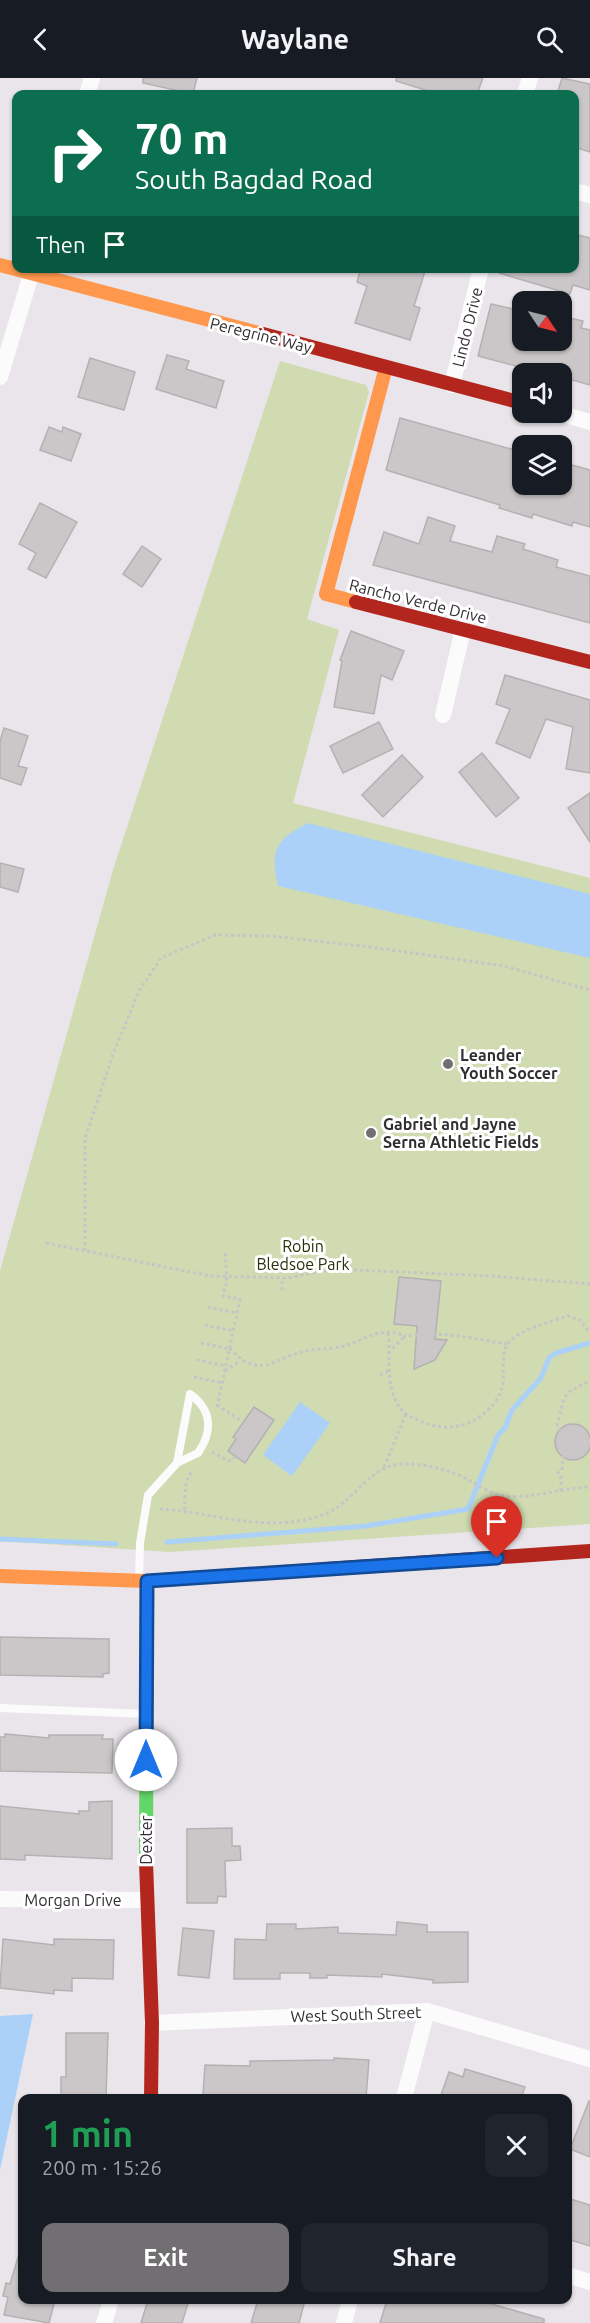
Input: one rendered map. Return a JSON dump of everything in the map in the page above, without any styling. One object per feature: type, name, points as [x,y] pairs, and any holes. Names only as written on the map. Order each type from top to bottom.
[{"type":"street","points":[[0,377],[32,273]]},
{"type":"street","name":"Peregrine Way","points":[[36,273],[512,401]]},
{"type":"street","name":"Lindo Drive","points":[[452,385],[480,273]]},
{"type":"street","name":"Rancho Verde Drive","points":[[386,367],[326,594],[590,662]]},
{"type":"street","points":[[572,417],[590,422]]},
{"type":"street","points":[[443,715],[463,629]]},
{"type":"street","points":[[0,1576],[143,1581],[590,1551]]},
{"type":"street","name":"Dexter","points":[[143,1581],[147,1714],[146,1900],[152,2023],[151,2094]]},
{"type":"street","name":"Morgan Drive","points":[[0,1899],[146,1900]]},
{"type":"street","points":[[405,2094],[427,2011]]},
{"type":"street","name":"West South Street","points":[[152,2023],[427,2011],[590,2058]]},
{"type":"street","points":[[572,2277],[590,2282]]},
{"type":"street","points":[[104,2323],[110,2304]]},
{"type":"street","points":[[344,2323],[349,2304]]},
{"type":"lane","points":[[143,1581],[140,1543],[148,1495],[177,1463],[198,1453],[208,1419],[205,1407],[190,1394],[177,1463]]},
{"type":"lane","points":[[0,1708],[147,1714]]},
{"type":"path","points":[[85,1251],[85,1139],[121,1033],[139,991],[162,958],[215,935],[271,936],[370,946],[504,966],[590,990]]},
{"type":"path","points":[[46,1243],[210,1276],[282,1278],[322,1271],[355,1270],[491,1276],[590,1284]]},
{"type":"path","points":[[221,1388],[240,1299],[223,1296],[226,1275],[225,1251]]},
{"type":"path","points":[[282,1278],[282,1290]]},
{"type":"path","points":[[208,1307],[237,1313]]},
{"type":"path","points":[[388,1333],[390,1350],[388,1371],[395,1398],[406,1414],[440,1428],[465,1424],[481,1415],[497,1398],[502,1389],[504,1350],[507,1344],[530,1330],[568,1316],[580,1320],[589,1332]]},
{"type":"path","points":[[205,1325],[234,1331]]},
{"type":"path","points":[[201,1343],[230,1348],[240,1361],[255,1365],[273,1363],[299,1353],[343,1346],[375,1333],[400,1334],[403,1338]]},
{"type":"path","points":[[390,1350],[403,1338],[417,1333],[491,1340],[507,1344]]},
{"type":"path","points":[[197,1360],[225,1369],[240,1361]]},
{"type":"path","points":[[380,1375],[388,1371]]},
{"type":"path","points":[[194,1377],[222,1383]]},
{"type":"path","points":[[560,1431],[557,1426],[567,1395],[573,1390],[582,1388],[590,1380]]},
{"type":"path","points":[[217,1405],[243,1422]]},
{"type":"path","points":[[160,1509],[191,1511],[233,1521],[302,1520],[336,1508],[384,1467],[406,1414]]},
{"type":"path","points":[[210,1451],[229,1461],[235,1457]]},
{"type":"path","points":[[561,1491],[561,1477],[558,1473],[562,1470],[563,1456]]},
{"type":"path","points":[[384,1467],[401,1464],[426,1466],[469,1480],[488,1491],[505,1496],[590,1487]]},
{"type":"green space","name":"Robin Bledsoe Park","points":[[280,361],[366,385],[369,392],[307,619],[339,630],[293,803],[590,878],[590,1524],[170,1552],[0,1541],[0,1271],[113,870]]},
{"type":"water","points":[[308,823],[590,894],[590,958],[278,886],[275,855],[278,847],[288,835]]},
{"type":"water","points":[[300,1402],[330,1423],[292,1476],[263,1455]]},
{"type":"water","points":[[33,2014],[0,2170],[0,2016]]},
{"type":"building","points":[[143,78],[197,78],[194,90],[175,90],[143,83]]},
{"type":"building","points":[[396,78],[483,78],[478,90],[425,90],[396,81]]},
{"type":"building","points":[[562,78],[590,84],[590,152],[579,149],[579,90],[558,90]]},
{"type":"building","points":[[579,235],[590,238],[590,290],[573,285],[571,291],[560,291],[499,273],[579,273]]},
{"type":"building","points":[[360,273],[424,273],[414,306],[420,308],[410,340],[355,323],[367,286],[357,282]]},
{"type":"building","points":[[491,304],[512,309],[512,351],[572,351],[572,318],[583,321],[581,328],[590,330],[590,385],[572,380],[572,363],[512,363],[512,365],[478,356]]},
{"type":"building","points":[[167,355],[189,361],[186,369],[224,381],[216,408],[156,389]]},
{"type":"building","points":[[90,358],[135,372],[124,410],[78,397]]},
{"type":"building","points":[[400,418],[512,449],[512,495],[572,495],[572,465],[590,470],[590,527],[573,522],[572,526],[533,514],[532,518],[499,508],[500,505],[386,470]]},
{"type":"building","points":[[49,427],[62,432],[63,427],[81,434],[71,461],[40,450]]},
{"type":"building","points":[[40,503],[77,522],[46,578],[28,569],[36,553],[19,544]]},
{"type":"building","points":[[428,517],[455,526],[450,541],[492,552],[497,536],[525,544],[523,549],[558,560],[556,567],[590,576],[590,623],[373,565],[384,532],[419,544]]},
{"type":"building","points":[[142,546],[161,559],[142,587],[123,574]]},
{"type":"building","points":[[351,631],[404,651],[392,680],[381,675],[374,714],[334,707],[342,661],[340,660]]},
{"type":"building","points":[[505,675],[590,700],[590,773],[566,769],[573,727],[546,719],[530,758],[496,743],[510,709],[496,704]]},
{"type":"building","points":[[379,722],[393,749],[343,773],[330,746]]},
{"type":"building","points":[[4,728],[28,736],[18,766],[27,768],[21,785],[0,778],[0,741]]},
{"type":"building","points":[[482,753],[519,798],[496,817],[459,772]]},
{"type":"building","points":[[402,755],[423,777],[383,817],[362,795]]},
{"type":"building","points":[[590,793],[590,842],[568,808]]},
{"type":"building","points":[[0,863],[24,869],[18,892],[0,887]]},
{"type":"building","points":[[399,1277],[441,1281],[435,1339],[447,1340],[435,1360],[414,1369],[417,1326],[394,1324]]},
{"type":"building","points":[[254,1407],[274,1420],[245,1463],[228,1451],[236,1439],[233,1437]]},
{"type":"building","points":[[573,1424],[586,1429],[591,1442],[586,1455],[573,1460],[560,1455],[555,1442],[560,1429]]},
{"type":"building","points":[[0,1637],[109,1639],[109,1673],[103,1674],[103,1677],[0,1675]]},
{"type":"building","points":[[5,1734],[49,1738],[49,1735],[103,1735],[102,1739],[113,1739],[112,1773],[0,1771],[0,1737],[5,1737]]},
{"type":"building","points":[[112,1801],[112,1859],[25,1855],[25,1860],[0,1859],[0,1806],[79,1814],[79,1811],[89,1811],[89,1802]]},
{"type":"building","points":[[232,1828],[232,1846],[240,1846],[241,1860],[225,1861],[226,1897],[218,1896],[217,1903],[187,1903],[187,1829]]},
{"type":"building","points":[[397,1922],[427,1925],[427,1932],[468,1932],[468,1982],[433,1983],[433,1980],[382,1974],[382,1977],[327,1975],[327,1978],[310,1978],[310,1973],[280,1973],[280,1979],[234,1979],[235,1939],[266,1940],[267,1924],[296,1924],[296,1929],[338,1927],[338,1933],[396,1935]]},
{"type":"building","points":[[183,1928],[214,1931],[209,1978],[178,1975]]},
{"type":"building","points":[[3,1939],[54,1945],[54,1939],[114,1940],[113,1979],[72,1978],[72,1991],[54,1990],[54,1994],[0,1988]]},
{"type":"building","points":[[66,2033],[108,2033],[106,2094],[61,2094],[61,2077],[66,2077]]},
{"type":"building","points":[[334,2058],[369,2060],[366,2094],[203,2094],[205,2065],[250,2066],[250,2061],[334,2060]]},
{"type":"building","points":[[465,2069],[525,2087],[522,2094],[441,2094],[449,2072],[463,2077]]},
{"type":"building","points":[[590,2101],[590,2157],[572,2150],[572,2144]]},
{"type":"building","points":[[572,2200],[590,2205],[590,2246],[572,2241]]},
{"type":"building","points":[[18,2257],[18,2304],[54,2304],[49,2323],[4,2315],[8,2297],[3,2296],[6,2283],[10,2284]]},
{"type":"building","points":[[147,2304],[188,2304],[182,2323],[141,2323]]},
{"type":"building","points":[[257,2304],[304,2304],[299,2323],[251,2323]]},
{"type":"building","points":[[386,2304],[492,2304],[544,2319],[544,2323],[380,2323]]},
{"type":"waterway","points":[[167,1542],[366,1526],[468,1509],[498,1435],[505,1428],[512,1410],[541,1378],[549,1358],[556,1353],[590,1343]]},
{"type":"waterway","points":[[0,1539],[116,1544]]},
{"type":"traffic: fast","points":[[146,1862],[147,1581]]},
{"type":"traffic: slow","points":[[0,265],[12,268]]},
{"type":"traffic: slow","points":[[30,273],[263,334]]},
{"type":"traffic: slow","points":[[356,602],[326,594],[386,367]]},
{"type":"traffic: slow","points":[[0,1576],[147,1581],[327,1569]]},
{"type":"traffic: jam","points":[[263,334],[512,400]]},
{"type":"traffic: jam","points":[[356,602],[590,662]]},
{"type":"traffic: jam","points":[[327,1569],[590,1551]]},
{"type":"traffic: jam","points":[[146,1862],[152,2023],[151,2094]]},
{"type":"place","name":"Leander Youth Soccer","points":[[448,1064]]},
{"type":"place","name":"Gabriel and Jayne Serna Athletic Fields","points":[[371,1133]]},
{"type":"route","points":[[146,1760],[147,1581],[497,1558]]}]
